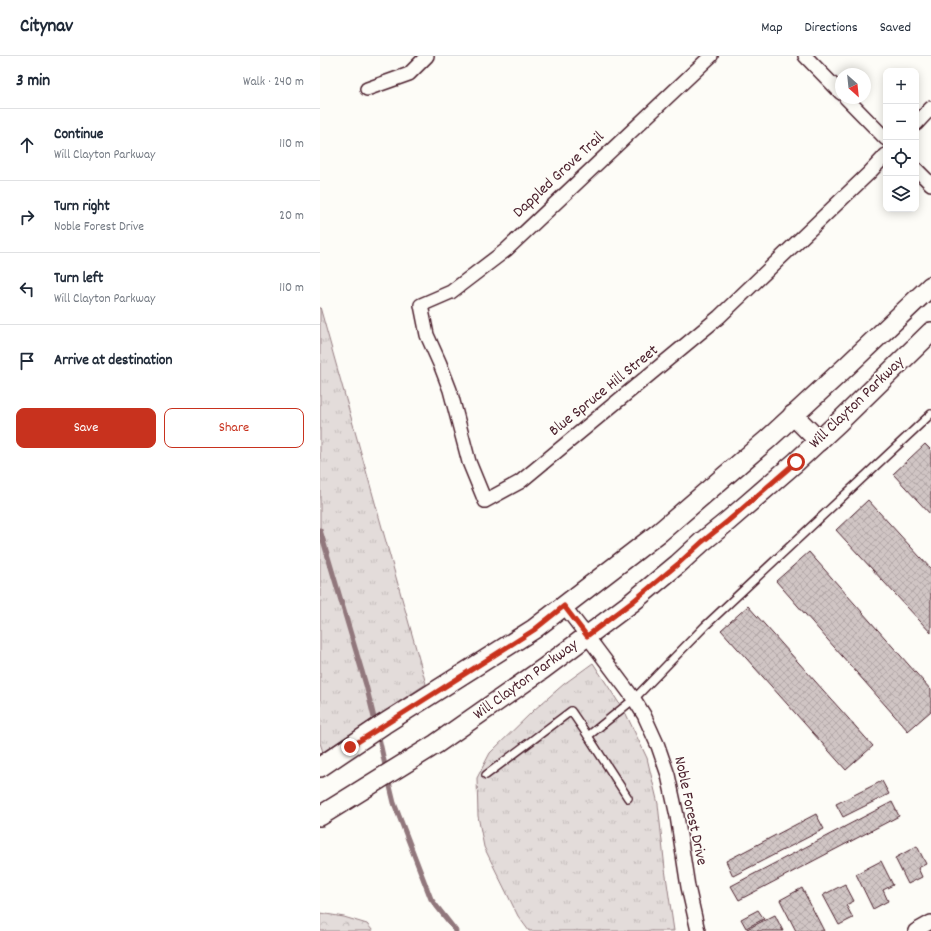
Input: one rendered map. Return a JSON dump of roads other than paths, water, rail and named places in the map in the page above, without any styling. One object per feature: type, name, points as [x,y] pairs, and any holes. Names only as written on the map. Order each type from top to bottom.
[{"type":"main road","name":"Will Clayton Parkway","points":[[320,767],[534,630],[660,532],[768,439],[931,286]]},
{"type":"main road","name":"Will Clayton Parkway","points":[[320,816],[436,744],[531,677],[631,603],[791,467],[931,332]]},
{"type":"main road","points":[[793,415],[819,441]]},
{"type":"street","points":[[367,89],[409,74],[427,56]]},
{"type":"street","name":"Dappled Grove Trail","points":[[421,305],[451,292],[506,250],[711,56]]},
{"type":"street","points":[[805,56],[835,87]]},
{"type":"street","points":[[852,104],[883,136]]},
{"type":"street","points":[[919,121],[931,108]]},
{"type":"street","name":"Blue Spruce Hill Street","points":[[421,305],[428,335],[450,390],[469,462],[485,501],[520,482],[719,317],[883,158]]},
{"type":"street","points":[[919,172],[931,184]]},
{"type":"street","name":"Noble Forest Drive","points":[[564,606],[634,699],[644,715],[658,746],[668,775],[677,816],[688,887],[698,931]]},
{"type":"street","points":[[915,931],[931,922]]},
{"type":"lane","points":[[588,736],[634,699],[705,626],[931,414]]},
{"type":"lane","points":[[486,775],[571,711],[628,798]]},
{"type":"waterway","points":[[320,530],[366,685],[376,726]]},
{"type":"waterway","points":[[378,733],[386,770]]},
{"type":"waterway","points":[[388,778],[394,803],[431,899],[456,931]]}]
